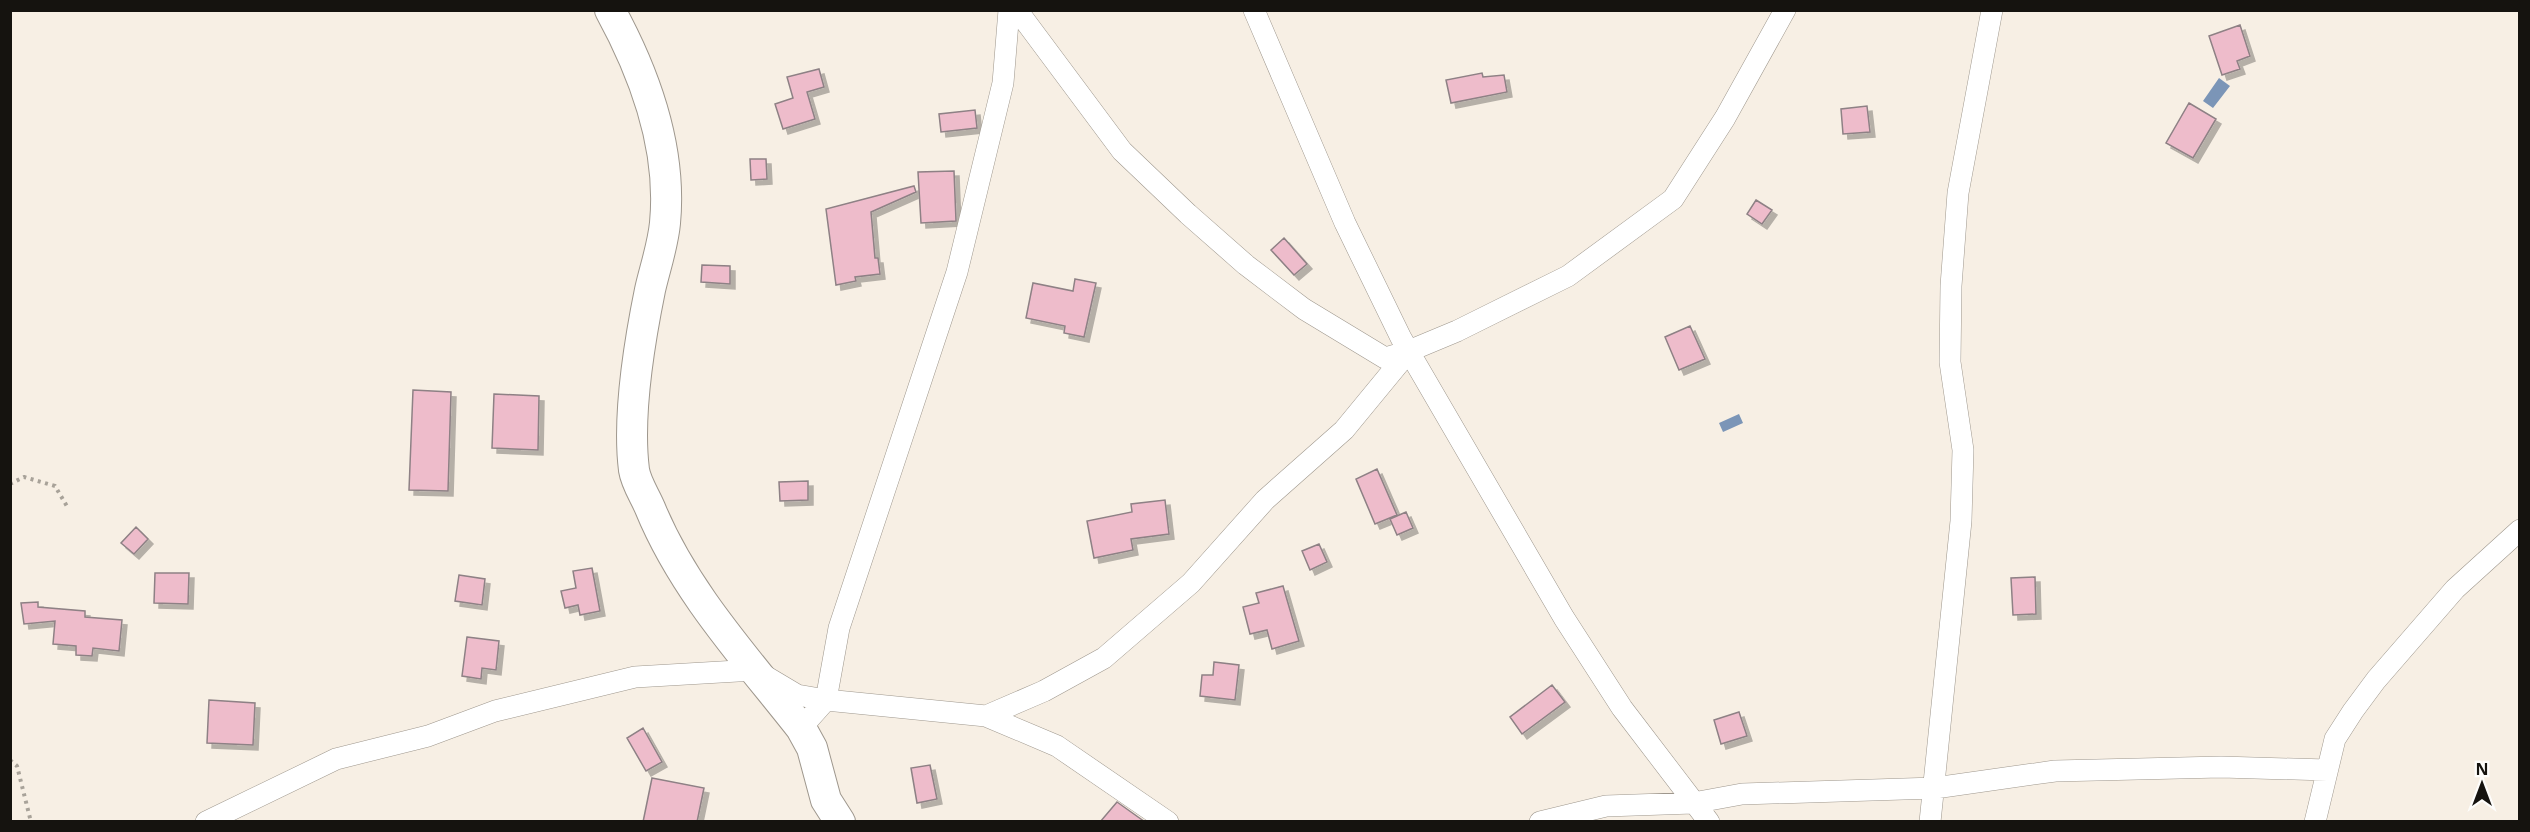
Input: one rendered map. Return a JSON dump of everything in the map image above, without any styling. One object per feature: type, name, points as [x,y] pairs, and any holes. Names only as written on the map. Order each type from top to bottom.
[{"type":"main road","points":[[610,10],[624,35],[654,111],[667,188],[665,225],[650,291],[633,400],[634,472],[663,539],[691,588],[801,728],[812,748],[828,814]]},
{"type":"street","points":[[801,728],[826,700],[839,628],[957,272],[1003,83],[1009,10]]},
{"type":"street","points":[[1017,10],[1122,151],[1246,265],[1304,309],[1386,358],[1457,331],[1568,276],[1673,199],[1725,118],[1785,10]]},
{"type":"street","points":[[1254,10],[1345,224],[1401,338],[1564,618],[1622,708],[1709,822]]},
{"type":"street","points":[[1930,822],[1961,521],[1963,450],[1950,362],[1951,286],[1958,193],[1992,10]]},
{"type":"street","points":[[986,716],[1044,691],[1104,658],[1174,598],[1191,583],[1265,500],[1344,430],[1409,351]]},
{"type":"street","points":[[2315,822],[2334,739],[2376,680],[2455,589],[2520,530]]},
{"type":"street","points":[[206,822],[336,759],[428,736],[495,711],[635,677],[755,670],[797,695],[986,716],[1057,746],[1168,822]]},
{"type":"street","points":[[1540,822],[1606,806],[1693,802],[1742,794],[1935,788],[2055,771],[2221,767],[2327,770]]},
{"type":"path","points":[[10,484],[24,477],[55,486],[68,508]]},
{"type":"path","points":[[10,760],[17,766],[31,822]]},
{"type":"water","points":[[2219,78],[2230,86],[2213,108],[2203,101]]},
{"type":"water","points":[[1739,414],[1743,423],[1723,432],[1719,423]]},
{"type":"building","points":[[2240,25],[2250,56],[2237,61],[2240,69],[2222,75],[2209,36]]},
{"type":"building","points":[[819,69],[824,87],[807,92],[815,119],[783,129],[775,104],[793,98],[787,77]]},
{"type":"building","points":[[1482,73],[1483,77],[1504,75],[1507,92],[1451,103],[1446,80]]},
{"type":"building","points":[[2189,103],[2216,119],[2193,158],[2166,143]]},
{"type":"building","points":[[1867,106],[1870,132],[1843,134],[1841,109]]},
{"type":"building","points":[[975,110],[977,128],[941,132],[939,114]]},
{"type":"building","points":[[750,159],[766,159],[767,179],[751,180]]},
{"type":"building","points":[[954,171],[956,221],[921,223],[918,172]]},
{"type":"building","points":[[914,186],[916,192],[871,212],[875,258],[878,258],[880,274],[855,277],[856,281],[836,285],[826,209]]},
{"type":"building","points":[[1756,200],[1772,210],[1762,224],[1747,214]]},
{"type":"building","points":[[1284,238],[1307,264],[1294,275],[1271,250]]},
{"type":"building","points":[[702,265],[730,266],[730,284],[701,282]]},
{"type":"building","points":[[1075,279],[1096,283],[1084,337],[1064,333],[1065,326],[1026,318],[1033,283],[1073,291]]},
{"type":"building","points":[[1690,326],[1705,359],[1679,370],[1665,337]]},
{"type":"building","points":[[413,390],[451,392],[448,491],[409,490]]},
{"type":"building","points":[[494,394],[539,396],[538,450],[492,448]]},
{"type":"building","points":[[1377,469],[1397,515],[1375,524],[1356,479]]},
{"type":"building","points":[[808,481],[808,500],[780,501],[779,482]]},
{"type":"building","points":[[1165,500],[1169,534],[1131,539],[1133,550],[1094,558],[1087,521],[1132,512],[1131,504]]},
{"type":"building","points":[[1406,512],[1413,528],[1397,535],[1390,519]]},
{"type":"building","points":[[136,527],[148,539],[134,554],[121,543]]},
{"type":"building","points":[[1319,544],[1327,562],[1310,570],[1302,551]]},
{"type":"building","points":[[592,568],[600,611],[580,615],[578,605],[565,608],[561,591],[576,588],[573,571]]},
{"type":"building","points":[[155,573],[189,573],[188,604],[154,603]]},
{"type":"building","points":[[459,575],[485,579],[482,605],[455,601]]},
{"type":"building","points":[[2035,577],[2036,614],[2013,615],[2011,578]]},
{"type":"building","points":[[1283,586],[1299,641],[1272,649],[1267,630],[1250,634],[1243,607],[1259,603],[1256,593]]},
{"type":"building","points":[[38,602],[38,607],[85,611],[85,617],[122,620],[119,651],[93,648],[92,656],[76,655],[76,646],[53,644],[55,621],[24,624],[21,603]]},
{"type":"building","points":[[467,637],[499,641],[496,670],[482,668],[481,679],[462,676]]},
{"type":"building","points":[[1214,662],[1239,665],[1235,700],[1200,696],[1202,675],[1213,675]]},
{"type":"building","points":[[1552,685],[1565,702],[1522,734],[1510,717]]},
{"type":"building","points":[[209,700],[255,703],[253,745],[207,743]]},
{"type":"building","points":[[1739,712],[1747,736],[1721,744],[1714,720]]},
{"type":"building","points":[[643,728],[662,762],[646,771],[627,738]]},
{"type":"building","points":[[930,765],[937,799],[917,803],[911,768]]},
{"type":"building","points":[[652,778],[704,788],[697,822],[643,822]]},
{"type":"building","points":[[1117,802],[1145,822],[1100,822]]}]
